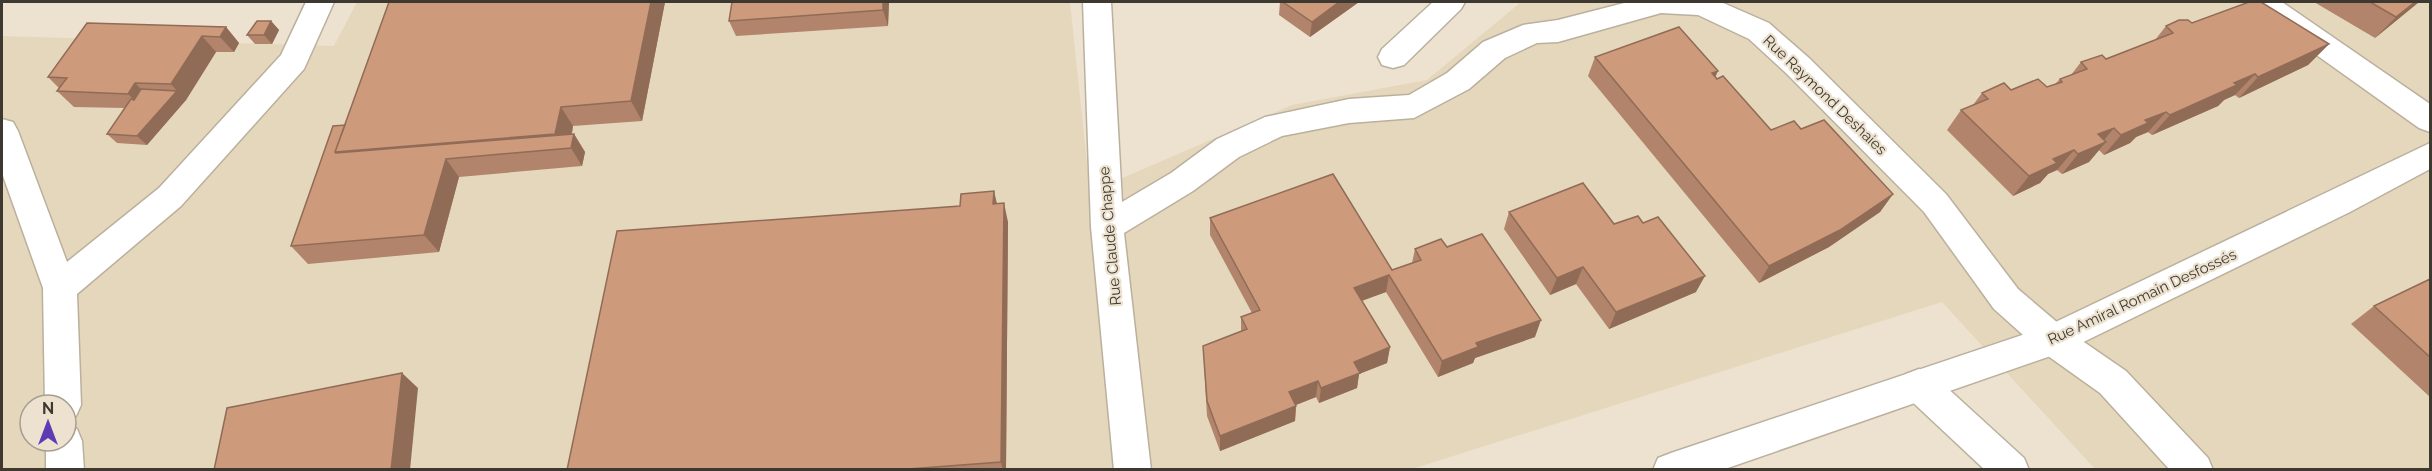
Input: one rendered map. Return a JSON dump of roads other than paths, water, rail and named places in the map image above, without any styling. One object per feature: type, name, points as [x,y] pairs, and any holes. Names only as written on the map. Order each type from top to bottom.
[{"type":"street","points":[[60,288],[170,198],[293,61],[320,2]]},
{"type":"street","name":"Rue Claude Chappe","points":[[1097,2],[1107,227],[1133,470]]},
{"type":"street","points":[[1393,57],[1451,2]]},
{"type":"street","points":[[2262,2],[2430,120]]},
{"type":"street","name":"Rue Raymond Deshaies","points":[[1107,227],[1182,182],[1228,148],[1276,125],[1349,111],[1414,105],[1458,81],[1494,50],[1533,33],[1558,31],[1661,3],[1702,5],[1759,31],[1798,66],[1935,202],[2006,299],[2053,340],[2113,382],[2194,470]]},
{"type":"street","points":[[2,131],[60,288],[63,393]]},
{"type":"street","name":"Rue Amiral Romain Desfossés","points":[[1671,470],[2053,340],[2339,202],[2430,155]]},
{"type":"street","points":[[1919,385],[2011,470]]},
{"type":"street","points":[[64,453],[65,470]]}]
